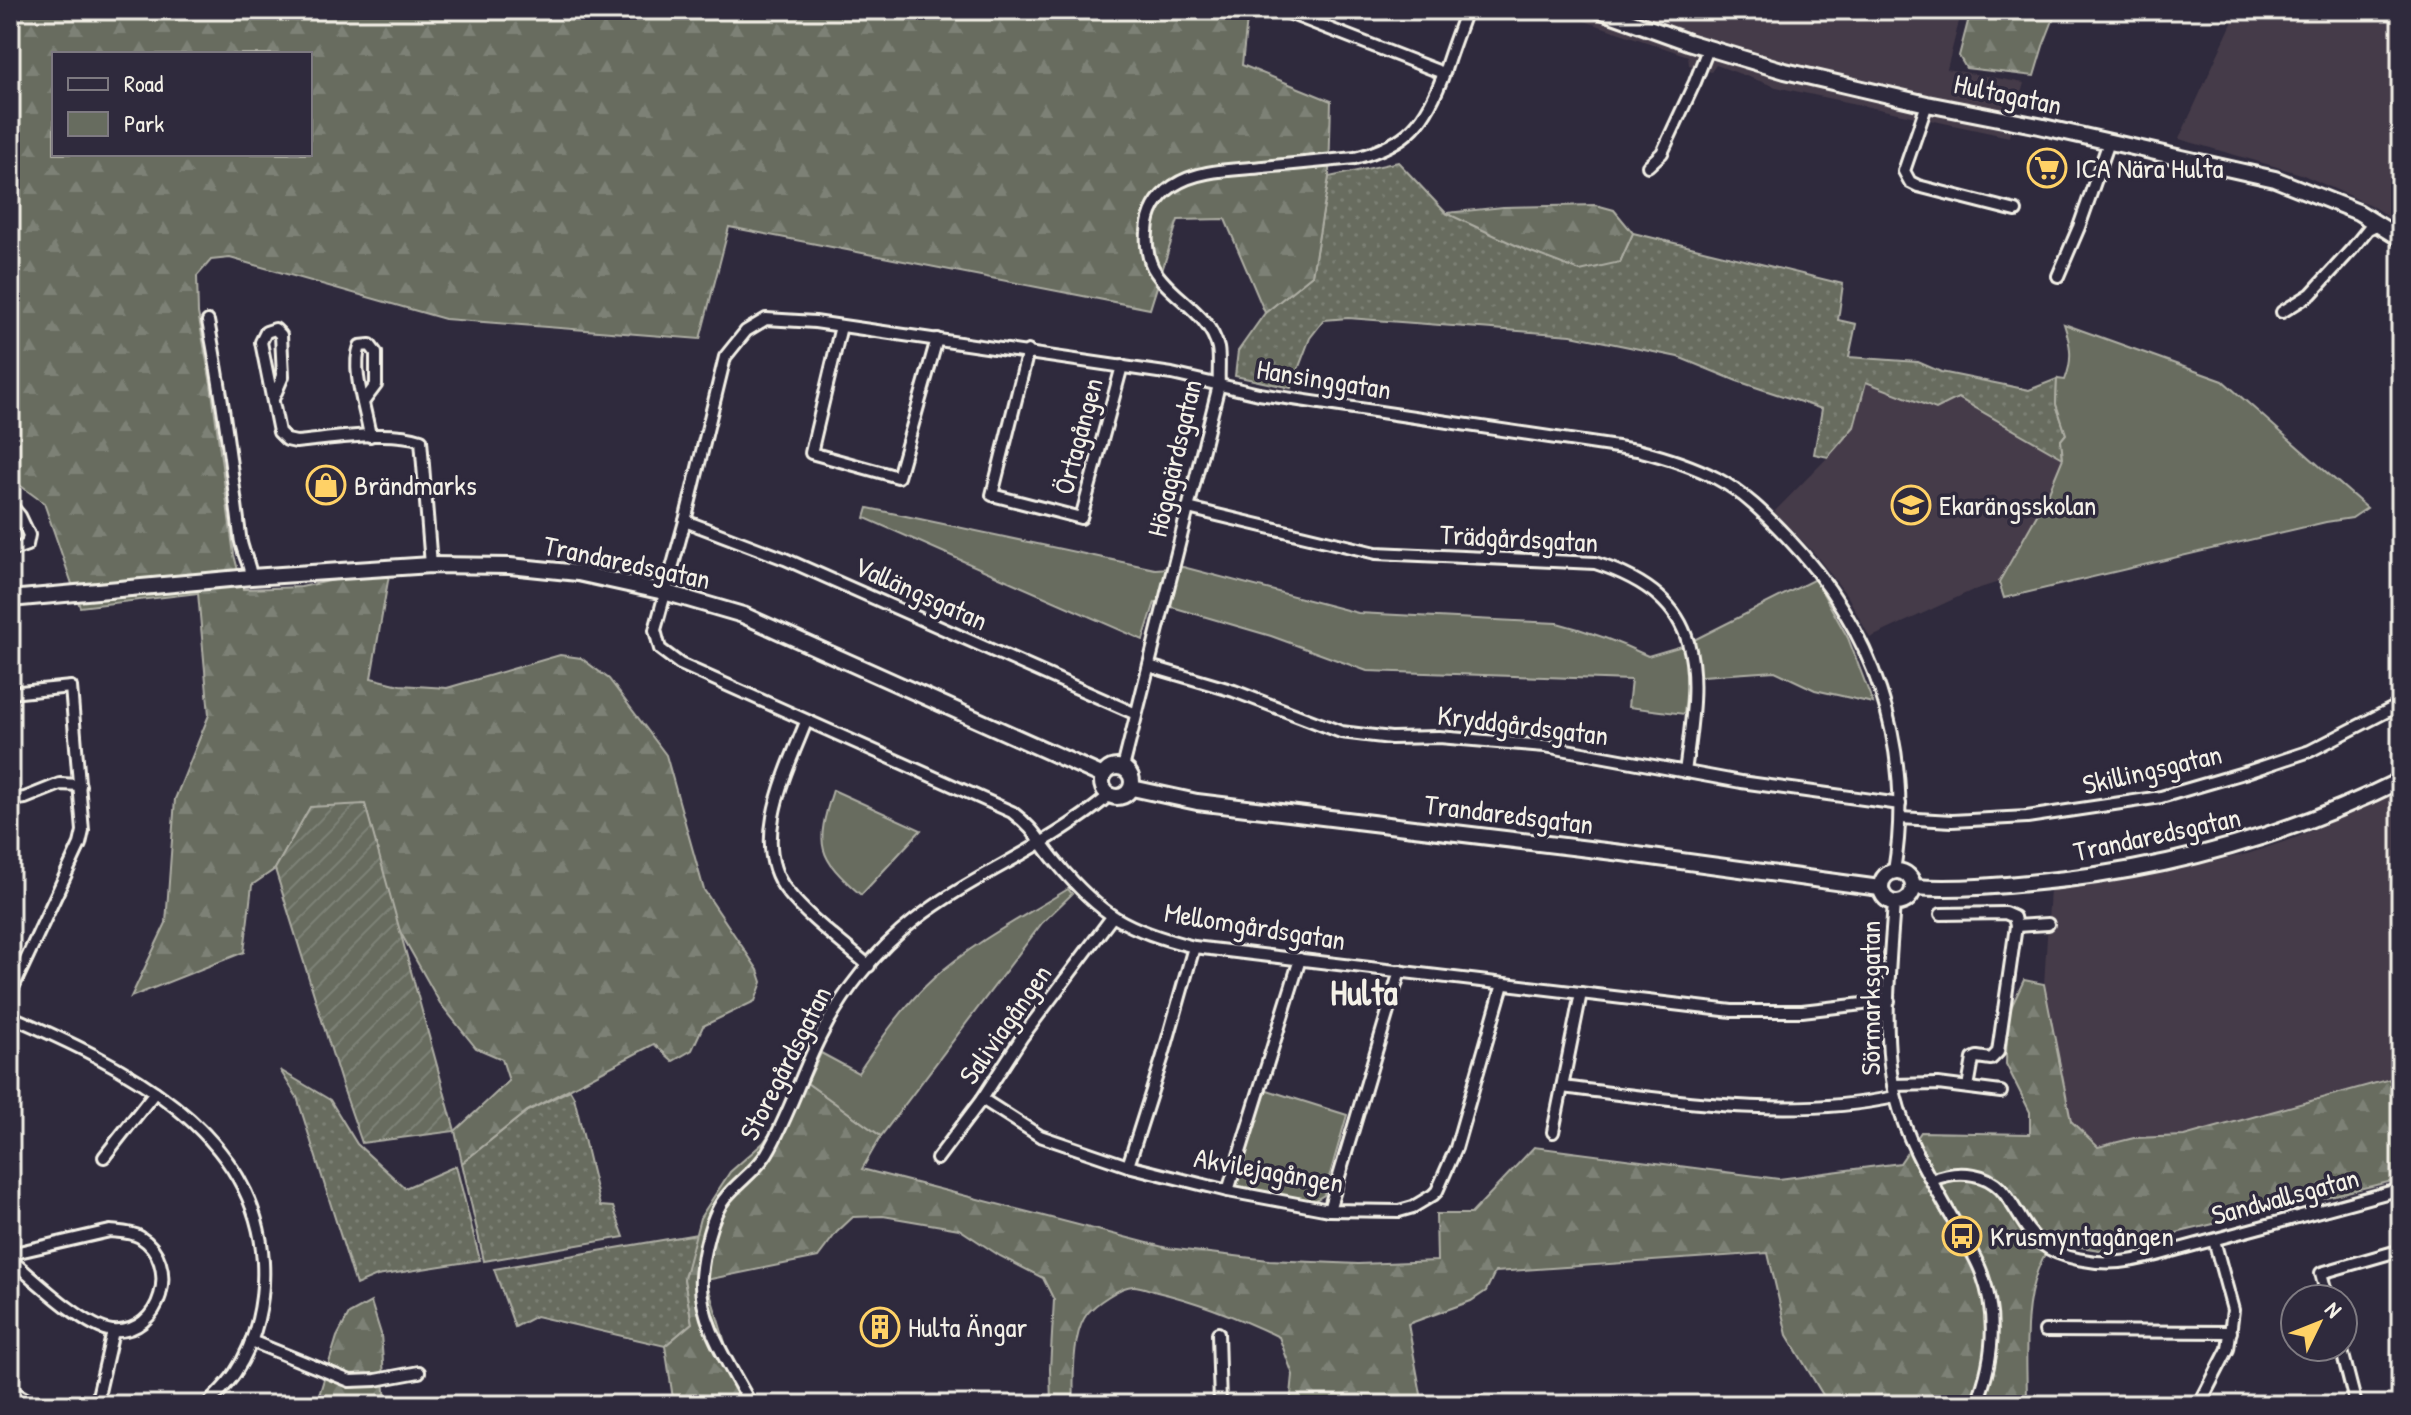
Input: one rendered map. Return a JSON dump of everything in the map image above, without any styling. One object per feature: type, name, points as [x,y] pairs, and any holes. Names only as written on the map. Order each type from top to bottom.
[{"type":"street","points":[[1281,10],[1443,73]]},
{"type":"street","name":"Högagärdsgatan","points":[[1123,768],[1219,385],[1218,349],[1211,330],[1152,266],[1146,247],[1148,219],[1160,197],[1175,184],[1190,178],[1222,171],[1355,158],[1374,153],[1396,141],[1416,127],[1438,92],[1466,10]]},
{"type":"street","name":"Hultagatan","points":[[1599,10],[1708,49],[1785,71],[2275,179],[2341,204],[2401,239]]},
{"type":"street","points":[[1648,166],[1662,153],[1708,49]]},
{"type":"street","points":[[1927,104],[1904,171],[1906,177],[1918,186],[2016,211]]},
{"type":"street","points":[[2058,276],[2109,142]]},
{"type":"street","points":[[2282,312],[2311,294],[2368,229],[2378,224]]},
{"type":"street","name":"Hansinggatan","points":[[664,592],[685,521],[725,357],[738,339],[766,319],[778,318],[1028,351],[1172,374],[1273,396],[1637,450],[1679,461],[1719,480],[1763,512],[1805,556],[1834,594],[1857,633],[1883,692],[1898,773],[1900,804],[1894,871]]},
{"type":"street","points":[[208,321],[233,473],[240,542],[251,577]]},
{"type":"street","points":[[841,326],[811,453],[898,477],[937,339]]},
{"type":"street","points":[[273,399],[283,376],[281,335],[275,329],[266,332],[261,342],[279,432],[287,440],[296,442],[370,436],[421,440],[431,565]]},
{"type":"street","points":[[364,401],[376,385],[376,353],[370,345],[360,346],[356,357],[370,436]]},
{"type":"street","name":"Örtagången","points":[[1028,351],[992,495],[1081,518],[1122,366]]},
{"type":"street","points":[[10,504],[29,535],[27,545],[10,551]]},
{"type":"street","name":"Trädgårdsgatan","points":[[1188,508],[1376,553],[1595,563],[1623,572],[1649,587],[1671,611],[1687,637],[1694,666],[1695,694],[1685,772]]},
{"type":"street","name":"Vallängsgatan","points":[[685,521],[785,559],[1136,714]]},
{"type":"street","name":"Trandaredsgatan","points":[[10,599],[251,577],[431,565],[557,570],[664,592],[743,615],[1103,776]]},
{"type":"street","name":"Mellomgårdsgatan","points":[[664,592],[655,630],[660,649],[668,657],[806,722],[1012,812],[1030,825],[1080,890],[1112,917],[1139,931],[1194,947],[1732,1011],[1802,1011],[1889,1001]]},
{"type":"street","name":"Kryddgårdsgatan","points":[[1149,666],[1234,691],[1341,732],[1391,738],[1439,737],[1545,746],[1741,782],[1900,804]]},
{"type":"street","points":[[10,693],[71,687],[83,831],[80,844],[10,994]]},
{"type":"street","name":"Skillingsgatan","points":[[1900,818],[1952,821],[2027,817],[2161,797],[2310,751],[2401,704]]},
{"type":"street","points":[[806,722],[777,797],[771,826],[771,857],[785,889],[869,966]]},
{"type":"street","points":[[1111,768],[1123,768],[1131,776],[1132,788],[1122,797],[1109,795],[1103,787],[1103,776],[1111,768]]},
{"type":"street","name":"Trandaredsgatan","points":[[1913,887],[2023,884],[2151,867],[2260,838],[2326,814],[2401,780]]},
{"type":"street","points":[[10,800],[25,798],[60,784],[80,785]]},
{"type":"street","name":"Trandaredsgatan","points":[[1132,788],[1197,802],[1880,888]]},
{"type":"street","name":"Storegårdsgatan","points":[[751,1405],[712,1330],[702,1295],[701,1277],[715,1212],[769,1150],[835,1008],[898,935],[931,908],[1042,842],[1109,795]]},
{"type":"street","points":[[1894,871],[1907,875],[1913,887],[1907,899],[1894,903],[1885,898],[1880,888],[1883,877],[1894,871]]},
{"type":"street","name":"Sörmarksgatan","points":[[1894,903],[1889,1001],[1893,1085],[1908,1136],[1982,1273],[1991,1313],[1992,1350],[1976,1405]]},
{"type":"street","points":[[1941,914],[2005,913],[2014,917],[2016,926],[1998,1052],[1991,1059],[1973,1059],[1968,1087]]},
{"type":"street","name":"Saliviagången","points":[[937,1159],[982,1099],[1022,1037],[1112,917]]},
{"type":"street","points":[[2016,926],[2048,924]]},
{"type":"street","points":[[1128,1166],[1194,947]]},
{"type":"street","points":[[1228,1191],[1300,959]]},
{"type":"street","points":[[1329,1210],[1400,971]]},
{"type":"street","name":"Akvilejagången","points":[[982,1099],[1040,1136],[1128,1166],[1228,1191],[1329,1210],[1399,1211],[1413,1207],[1437,1191],[1456,1148],[1503,984]]},
{"type":"street","points":[[1553,1132],[1581,993]]},
{"type":"street","points":[[10,1016],[102,1059],[155,1092],[217,1147],[239,1178],[255,1212],[262,1246],[264,1283],[260,1312],[251,1341],[235,1373],[207,1405]]},
{"type":"street","points":[[1893,1085],[1938,1084],[2001,1092]]},
{"type":"street","points":[[1562,1087],[1790,1109],[1895,1097]]},
{"type":"street","points":[[104,1157],[155,1092]]},
{"type":"street","name":"Sandwallsgatan","points":[[1932,1180],[1942,1175],[1963,1173],[1984,1177],[1998,1185],[2024,1224],[2044,1246],[2084,1260],[2119,1263],[2401,1189]]},
{"type":"street","points":[[110,1231],[140,1237],[154,1251],[162,1269],[163,1288],[158,1304],[147,1318],[131,1327],[113,1331],[82,1317],[16,1264],[10,1254],[110,1231]]},
{"type":"street","points":[[2199,1405],[2228,1349],[2233,1310],[2214,1240]]},
{"type":"street","points":[[2324,1283],[2321,1273],[2401,1250]]},
{"type":"street","points":[[96,1405],[113,1331]]},
{"type":"street","points":[[2045,1331],[2231,1332]]},
{"type":"street","points":[[1218,1333],[1220,1405]]},
{"type":"street","points":[[251,1341],[350,1381],[419,1372]]},
{"type":"street","points":[[2345,1363],[2356,1405]]},
{"type":"street","points":[[10,1390],[36,1405]]},
{"type":"shaded area","points":[[1552,10],[1962,10],[1947,69],[2024,83],[2009,137],[1776,87],[1716,65],[1711,72],[1689,65],[1688,56]]},
{"type":"shaded area","points":[[2238,10],[2401,10],[2401,225],[2370,205],[2301,174],[2179,139]]},
{"type":"shaded area","name":"Ekarängsskolan","points":[[1866,381],[1936,409],[1958,398],[2063,458],[2046,499],[1999,582],[1971,591],[1870,638],[1848,597],[1815,554],[1774,512],[1854,427]]},
{"type":"shaded area","points":[[2401,790],[2401,1076],[2184,1136],[2134,1138],[2098,1147],[2071,1121],[2044,984],[2050,889],[2100,885],[2247,854],[2295,838]]},
{"type":"green space","points":[[10,10],[1248,10],[1242,65],[1331,101],[1329,177],[1312,275],[1265,313],[1225,219],[1178,220],[1150,309],[729,227],[700,339],[445,319],[230,258],[211,260],[197,276],[198,313],[211,384],[234,555],[243,589],[301,587],[344,578],[389,575],[371,678],[400,685],[447,688],[560,655],[581,658],[609,679],[666,755],[704,890],[758,970],[762,982],[755,1001],[703,1026],[692,1050],[673,1061],[654,1044],[527,1111],[462,1163],[455,1131],[509,1081],[502,1059],[476,1048],[440,1003],[398,928],[365,805],[310,808],[275,869],[252,885],[244,952],[131,997],[166,923],[175,799],[209,715],[198,593],[80,607],[44,503],[10,478]]},
{"type":"green space","points":[[1971,10],[2057,10],[2034,76],[1966,68],[1959,56]]},
{"type":"green space","points":[[1398,162],[1446,213],[1620,262],[1633,233],[1843,284],[1838,320],[1856,324],[1849,357],[1918,362],[1941,372],[2029,390],[2057,379],[2056,404],[2066,434],[2061,440],[2063,458],[1958,398],[1936,409],[1866,382],[1854,427],[1828,457],[1814,454],[1822,409],[1737,381],[1678,357],[1571,335],[1348,318],[1324,320],[1310,338],[1291,388],[1235,376],[1238,351],[1265,313],[1312,275],[1329,177]]},
{"type":"green space","points":[[1596,205],[1614,210],[1633,233],[1620,262],[1580,271],[1446,213],[1503,207]]},
{"type":"green space","points":[[2064,324],[2223,381],[2367,508],[2352,518],[2004,598],[1999,582],[2046,499],[2063,458],[2061,440],[2066,434],[2056,404],[2057,379],[2065,380],[2070,359]]},
{"type":"green space","points":[[868,508],[1155,569],[1183,567],[1358,613],[1557,623],[1603,637],[1648,656],[1682,646],[1815,579],[1848,638],[1873,703],[1815,690],[1775,671],[1688,677],[1684,714],[1628,707],[1631,680],[1367,671],[1271,636],[1155,602],[1143,640],[865,518]]},
{"type":"green space","points":[[833,790],[921,830],[861,895],[836,870],[824,849],[822,838]]},
{"type":"green space","points":[[365,804],[455,1131],[362,1143],[275,869],[310,807]]},
{"type":"green space","points":[[1068,889],[1072,894],[1042,923],[881,1136],[807,1083],[821,1053],[858,1073],[903,1011],[935,977],[982,941]]},
{"type":"green space","points":[[2024,980],[2044,984],[2071,1121],[2098,1147],[2134,1138],[2184,1136],[2401,1076],[2401,1179],[2180,1232],[2112,1252],[2054,1240],[2035,1277],[2030,1298],[2026,1341],[2027,1405],[1829,1405],[1787,1335],[1768,1253],[1495,1272],[1486,1291],[1471,1301],[1408,1324],[1423,1405],[1290,1405],[1293,1375],[1279,1337],[1204,1306],[1142,1287],[1128,1287],[1108,1296],[1087,1314],[1076,1345],[1074,1405],[1051,1405],[1054,1300],[1043,1278],[1000,1256],[959,1229],[883,1216],[853,1217],[818,1257],[706,1280],[730,1359],[753,1405],[674,1405],[665,1346],[692,1323],[684,1279],[700,1218],[730,1172],[763,1143],[807,1083],[881,1136],[862,1169],[1167,1248],[1269,1260],[1358,1264],[1437,1261],[1436,1214],[1471,1214],[1534,1147],[1779,1179],[1900,1163],[1921,1132],[2030,1134],[2030,1112],[2006,1064],[2007,1016]]},
{"type":"green space","points":[[280,1070],[330,1100],[357,1144],[405,1188],[456,1166],[480,1260],[377,1276],[356,1285],[297,1097]]},
{"type":"green space","points":[[1264,1089],[1347,1115],[1324,1195],[1314,1201],[1234,1185]]},
{"type":"green space","points":[[570,1090],[600,1206],[613,1207],[624,1237],[484,1261],[462,1163],[527,1111]]},
{"type":"green space","points":[[697,1234],[684,1279],[692,1323],[665,1346],[536,1316],[515,1327],[494,1269]]},
{"type":"green space","points":[[371,1302],[381,1334],[386,1405],[316,1405],[337,1337],[349,1314]]},
{"type":"place","name":"ICA Nära Hulta","points":[[2047,168]]},
{"type":"place","name":"Brändmarks","points":[[326,485]]},
{"type":"place","name":"Ekarängsskolan","points":[[1911,505]]},
{"type":"place","name":"Krusmyntagången","points":[[1962,1236]]},
{"type":"place","name":"Hulta Ängar","points":[[880,1327]]},
{"type":"district","name":"Hulta","points":[[1364,992]]}]
